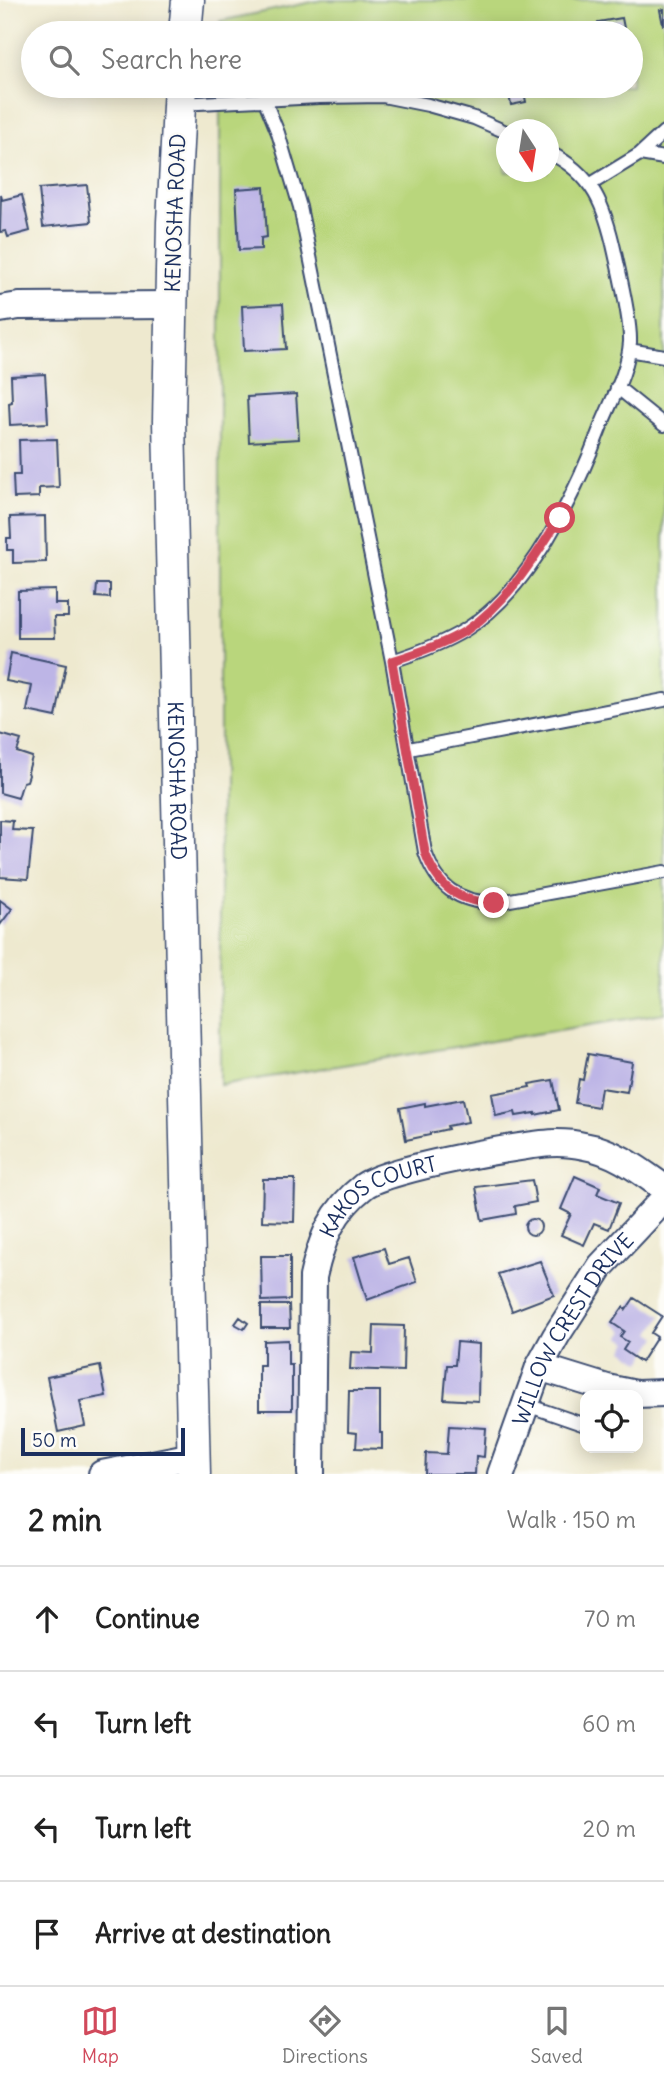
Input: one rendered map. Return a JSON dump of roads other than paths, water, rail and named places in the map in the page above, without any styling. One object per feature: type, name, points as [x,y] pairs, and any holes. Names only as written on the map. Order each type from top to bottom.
[{"type":"street","points":[[186,21],[188,0]]},
{"type":"street","name":"KENOSHA ROAD","points":[[180,98],[169,435],[194,1465]]},
{"type":"street","points":[[0,309],[19,306],[172,305]]},
{"type":"street","name":"KAKOS COURT","points":[[311,1474],[313,1277],[321,1245],[332,1218],[365,1185],[390,1174],[513,1148],[556,1143],[586,1146],[612,1154],[664,1188]]},
{"type":"street","name":"WILLOW CREST DRIVE","points":[[501,1474],[539,1367],[601,1266],[664,1199]]},
{"type":"street","points":[[539,1367],[601,1390]]},
{"type":"street","points":[[643,1394],[664,1393]]},
{"type":"street","points":[[102,1474],[194,1465]]},
{"type":"lane","points":[[222,98],[265,101],[306,98]]},
{"type":"lane","points":[[394,98],[428,104],[496,128]]},
{"type":"lane","points":[[265,101],[300,207],[392,661],[430,869],[443,884],[457,894],[474,902],[494,903],[664,872]]},
{"type":"lane","points":[[590,184],[639,154],[664,132]]},
{"type":"lane","points":[[639,154],[664,158]]},
{"type":"lane","points":[[392,661],[443,642],[467,629],[510,590],[560,518],[576,489],[627,362],[630,340],[612,237],[590,184],[578,170],[559,159]]},
{"type":"lane","points":[[629,350],[664,356]]},
{"type":"lane","points":[[617,387],[664,425]]},
{"type":"lane","points":[[409,749],[664,700]]},
{"type":"lane","points":[[527,1405],[580,1422]]}]
